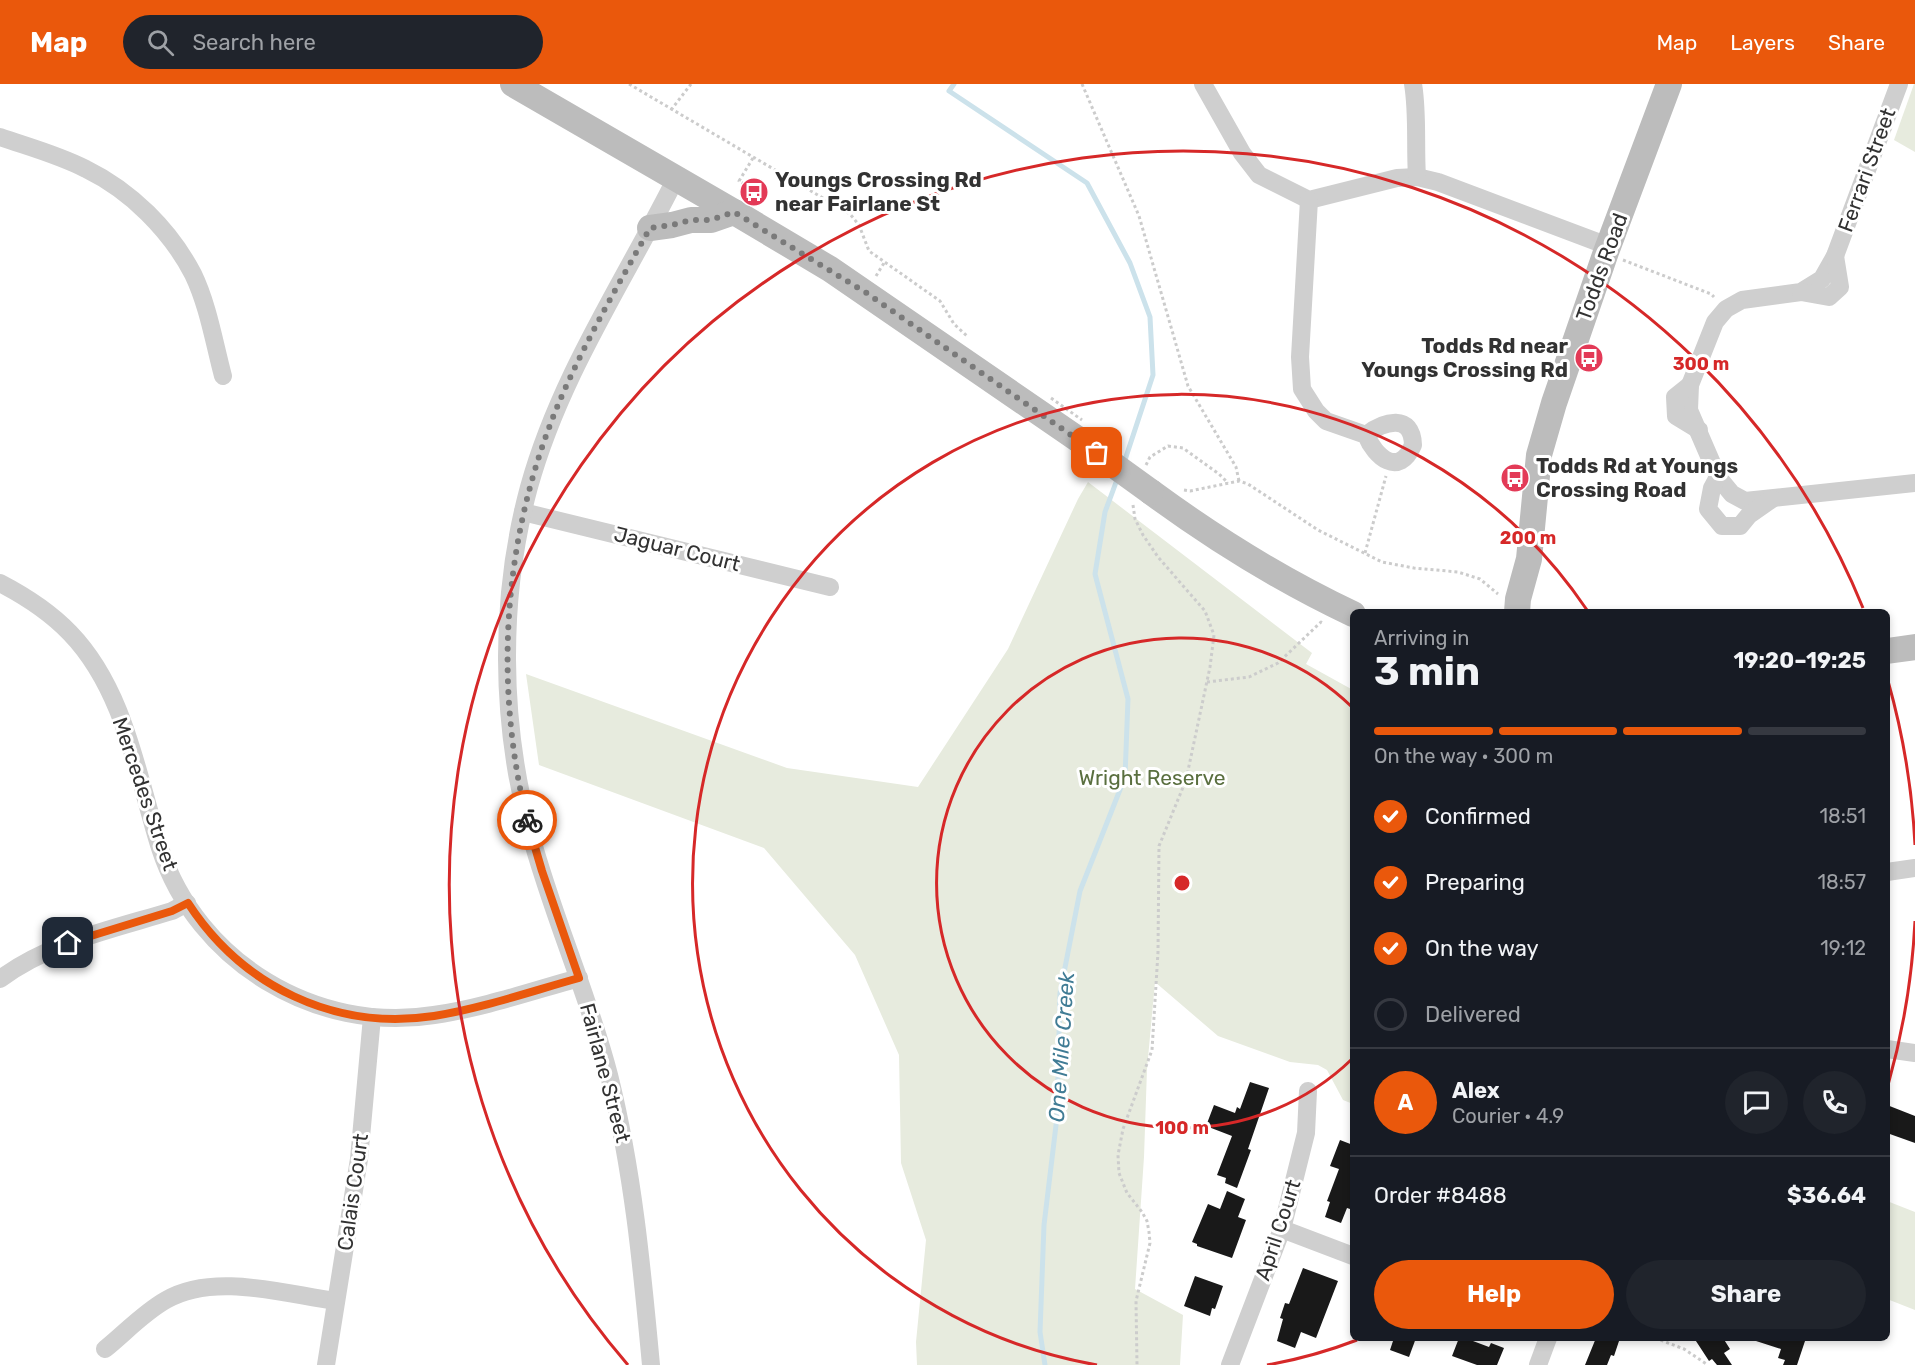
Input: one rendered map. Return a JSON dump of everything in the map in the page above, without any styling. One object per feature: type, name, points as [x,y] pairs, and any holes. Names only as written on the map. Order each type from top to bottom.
[{"type":"main road","points":[[513,84],[734,212],[865,292],[1079,440],[1142,494],[1254,562],[1314,596],[1350,613]]},
{"type":"main road","name":"Todds Road","points":[[1512,604],[1518,599],[1529,559],[1539,455],[1554,403],[1607,249],[1669,84]]},
{"type":"main road","points":[[650,228],[691,220],[711,220],[734,212]]},
{"type":"main road","name":"Todds Road","points":[[1529,559],[1534,609]]},
{"type":"main road","points":[[1890,651],[1915,647]]},
{"type":"street","points":[[1203,84],[1242,153],[1259,175],[1309,200],[1397,178],[1417,177],[1438,182],[1607,249]]},
{"type":"street","points":[[1413,84],[1417,177]]},
{"type":"street","name":"Ferrari Street","points":[[1726,309],[1742,300],[1801,292],[1829,297],[1840,287],[1835,256],[1899,84]]},
{"type":"street","points":[[0,137],[86,169],[126,194],[167,234],[193,276],[205,308],[223,376]]},
{"type":"street","name":"Fairlane Street","points":[[651,1365],[639,1244],[625,1146],[609,1075],[530,833],[514,753],[507,683],[507,639],[515,556],[523,512],[541,449],[587,341],[676,178]]},
{"type":"street","points":[[1309,200],[1300,357],[1302,389],[1316,411],[1326,421],[1366,435],[1373,450],[1390,462],[1405,458],[1413,446],[1410,430],[1404,425],[1392,423],[1376,428],[1366,435]]},
{"type":"street","points":[[1726,309],[1715,322],[1690,385],[1675,397],[1676,416],[1700,431],[1719,477],[1732,494],[1745,501],[1915,483]]},
{"type":"street","points":[[1719,477],[1712,488],[1708,509],[1722,526],[1740,526],[1749,515],[1773,498]]},
{"type":"street","name":"Jaguar Court","points":[[523,512],[830,587]]},
{"type":"street","name":"Mercedes Street","points":[[0,583],[24,596],[70,633],[91,659],[106,684],[121,720],[161,850],[172,878],[208,932],[225,951],[248,970],[270,984],[322,1008],[372,1017],[433,1016],[579,978]]},
{"type":"street","points":[[1890,872],[1915,868]]},
{"type":"street","points":[[0,979],[35,956],[54,948],[172,911],[188,903]]},
{"type":"street","name":"Calais Court","points":[[326,1365],[358,1159],[372,1017]]},
{"type":"street","points":[[1890,1049],[1915,1053]]},
{"type":"street","name":"April Court","points":[[1230,1365],[1282,1229],[1306,1133],[1308,1091]]},
{"type":"street","points":[[1282,1229],[1350,1255]]},
{"type":"street","points":[[105,1349],[167,1299],[202,1287],[244,1287],[336,1301]]},
{"type":"street","points":[[1538,1365],[1547,1341]]},
{"type":"path","points":[[628,84],[850,214],[859,225],[869,251],[940,301],[954,324],[969,338]]},
{"type":"path","points":[[671,110],[691,84]]},
{"type":"path","points":[[1082,84],[1139,216],[1188,386],[1236,467],[1239,481]]},
{"type":"path","points":[[753,158],[739,181],[755,191]]},
{"type":"path","points":[[1607,249],[1712,294],[1726,309]]},
{"type":"path","points":[[873,280],[884,262]]},
{"type":"path","points":[[1146,467],[1150,457],[1168,446],[1184,448],[1228,483]]},
{"type":"path","points":[[1365,554],[1390,462]]},
{"type":"path","points":[[1180,488],[1190,491],[1239,481],[1248,484],[1318,530],[1382,562],[1458,572],[1480,579],[1512,604]]},
{"type":"path","points":[[1137,1365],[1136,1301],[1150,1243],[1147,1221],[1127,1193],[1119,1173],[1118,1155],[1123,1129],[1152,1050],[1158,952],[1159,846],[1186,780],[1207,682],[1214,635],[1205,611],[1158,557],[1143,535],[1135,519],[1142,494]]},
{"type":"path","points":[[1207,682],[1249,677],[1278,663],[1320,622]]},
{"type":"path","points":[[1662,1341],[1684,1349],[1708,1365]]},
{"type":"green space","points":[[1915,84],[1915,152],[1894,140]]},
{"type":"green space","name":"Wright Reserve","points":[[1088,482],[1312,653],[1306,664],[1350,688],[1350,1103],[1343,1100],[1327,1070],[1318,1065],[1290,1062],[1218,1036],[1155,982],[1147,1069],[1135,1289],[1183,1315],[1180,1365],[917,1365],[916,1342],[926,1240],[901,1163],[899,1055],[855,955],[764,848],[539,765],[526,674],[787,768],[918,787],[1008,649]]},
{"type":"green space","points":[[1890,1202],[1915,1212],[1915,1310],[1890,1300]]},
{"type":"building","points":[[1250,1082],[1269,1088],[1237,1188],[1225,1183],[1226,1178],[1217,1175],[1232,1136],[1206,1126],[1214,1105],[1235,1113],[1237,1107],[1240,1109]]},
{"type":"building","points":[[1890,1106],[1915,1116],[1915,1143],[1890,1134]]},
{"type":"building","points":[[1340,1140],[1350,1144],[1350,1209],[1347,1208],[1341,1223],[1325,1217],[1330,1202],[1327,1201],[1339,1169],[1330,1166]]},
{"type":"building","points":[[1227,1191],[1245,1199],[1238,1217],[1246,1220],[1232,1258],[1197,1246],[1192,1242],[1208,1204],[1220,1209]]},
{"type":"building","points":[[1303,1268],[1338,1281],[1316,1338],[1301,1332],[1295,1348],[1277,1341],[1283,1319],[1280,1318],[1285,1303],[1289,1304]]},
{"type":"building","points":[[1195,1276],[1223,1286],[1215,1309],[1212,1308],[1210,1316],[1184,1306]]},
{"type":"building","points":[[1393,1341],[1415,1341],[1409,1357],[1390,1350]]},
{"type":"building","points":[[1458,1341],[1473,1341],[1489,1347],[1491,1343],[1504,1348],[1497,1365],[1477,1365],[1452,1356]]},
{"type":"building","points":[[1595,1341],[1619,1341],[1614,1356],[1611,1355],[1607,1365],[1585,1365]]},
{"type":"building","points":[[1696,1341],[1725,1341],[1730,1349],[1724,1353],[1732,1365],[1717,1365],[1712,1359],[1709,1361]]},
{"type":"building","points":[[1756,1341],[1805,1341],[1797,1365],[1783,1365],[1785,1360],[1778,1358],[1781,1349]]},
{"type":"waterway","name":"One Mile Creek","points":[[954,84],[949,91],[1087,183],[1130,263],[1150,317],[1153,375],[1124,463]]},
{"type":"waterway","name":"One Mile Creek","points":[[1045,1365],[1040,1332],[1044,1225],[1057,1117],[1060,993],[1080,891],[1125,777],[1128,699],[1095,574],[1105,512],[1118,477]]},
{"type":"way so far","points":[[527,820],[514,753],[507,683],[510,598],[523,512],[541,449],[568,382],[587,341],[650,228],[691,220],[711,220],[734,212],[865,292],[1097,453]]},
{"type":"place","name":"Youngs Crossing Rd near Fairlane St","points":[[754,192]]},
{"type":"place","name":"Todds Rd near Youngs Crossing Rd","points":[[1589,358]]},
{"type":"place","name":"Todds Rd at Youngs Crossing Road","points":[[1515,478]]},
{"type":"route","points":[[68,943],[172,911],[188,903],[208,932],[225,951],[248,970],[295,997],[322,1008],[345,1014],[372,1017],[433,1016],[462,1010],[579,978],[527,820]]}]
